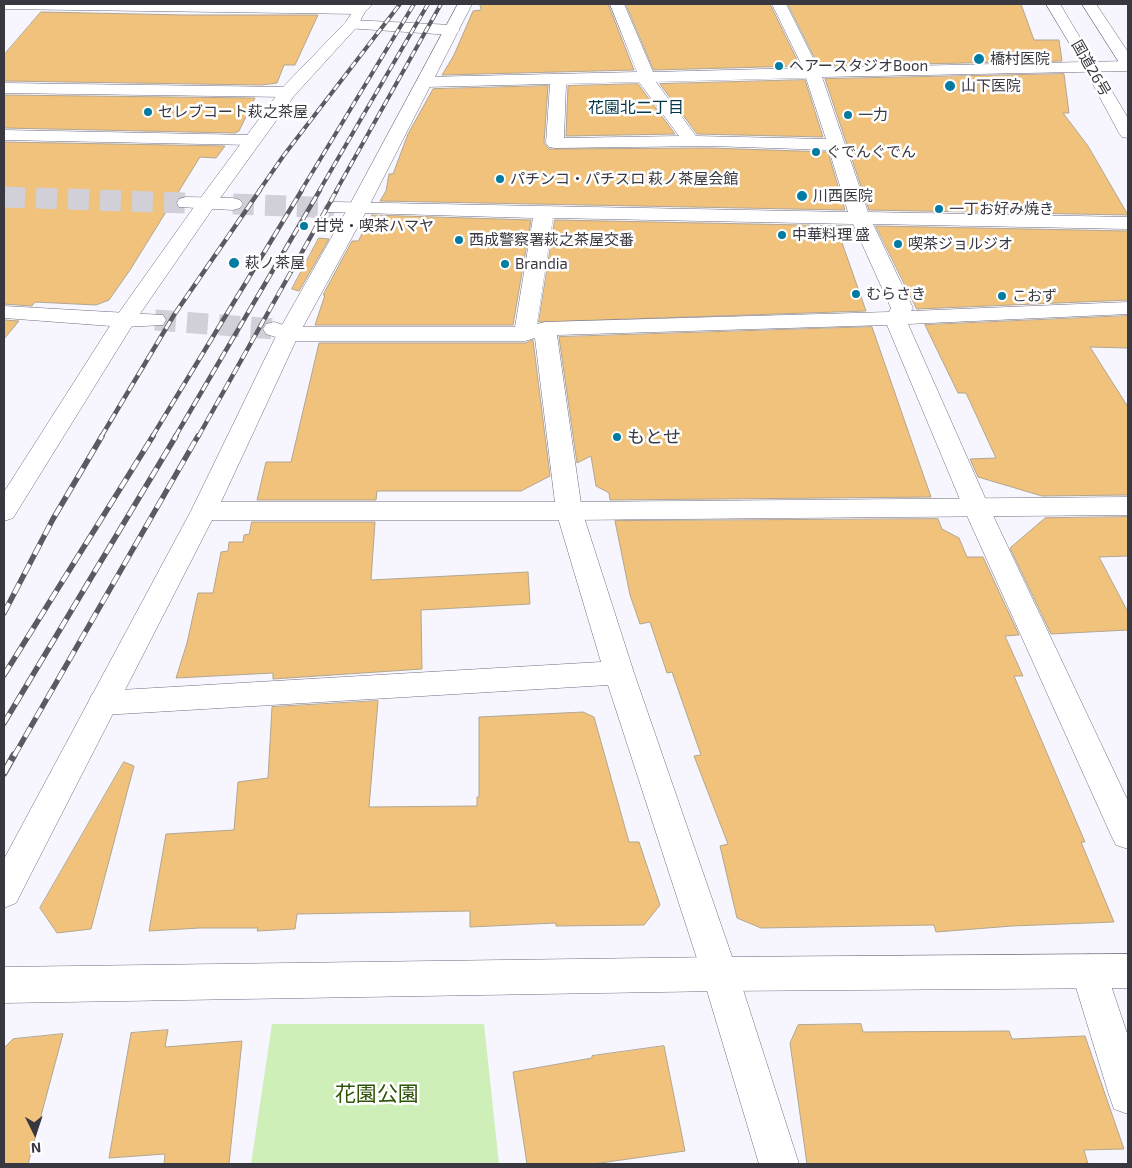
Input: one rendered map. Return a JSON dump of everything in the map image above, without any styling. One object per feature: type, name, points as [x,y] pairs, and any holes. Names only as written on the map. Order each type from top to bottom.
[{"type":"main road","points":[[4,892],[204,511],[281,332],[358,208],[465,4]]},
{"type":"main road","points":[[617,4],[645,77],[691,141]]},
{"type":"main road","points":[[779,4],[812,71],[860,218],[902,308],[895,318]]},
{"type":"main road","name":"国道26号","points":[[1052,4],[1091,66],[1128,133]]},
{"type":"main road","name":"国道26号","points":[[1089,4],[1128,65]]},
{"type":"main road","points":[[4,5],[359,11],[452,30]]},
{"type":"main road","points":[[4,512],[11,488],[206,204],[288,92],[359,11]]},
{"type":"main road","points":[[425,82],[812,71],[1128,65]]},
{"type":"main road","points":[[558,79],[555,143],[691,141],[836,145]]},
{"type":"main road","points":[[4,88],[288,92]]},
{"type":"main road","points":[[4,135],[252,140]]},
{"type":"main road","points":[[186,203],[233,204]]},
{"type":"main road","points":[[334,208],[1128,223]]},
{"type":"main road","points":[[544,211],[535,331],[569,511],[619,673],[720,974],[779,1164]]},
{"type":"main road","points":[[281,332],[535,331],[1128,308]]},
{"type":"main road","points":[[4,312],[124,321],[154,320]]},
{"type":"main road","points":[[895,318],[976,509],[1128,835]]},
{"type":"main road","points":[[204,511],[976,509],[1128,506]]},
{"type":"main road","points":[[102,703],[619,673]]},
{"type":"main road","points":[[1089,971],[1128,1096]]},
{"type":"main road","points":[[4,985],[720,974],[1128,971]]},
{"type":"green space","name":"花園公園","points":[[272,1024],[484,1024],[499,1164],[251,1164]]},
{"type":"building","points":[[480,4],[608,4],[634,70],[442,75],[454,55],[473,11],[481,10]]},
{"type":"building","points":[[626,4],[770,4],[800,66],[654,70]]},
{"type":"building","points":[[788,4],[1021,4],[1034,40],[1059,40],[1062,61],[819,66]]},
{"type":"building","points":[[41,12],[318,15],[295,65],[284,65],[277,83],[262,85],[4,81],[4,55]]},
{"type":"building","points":[[1064,74],[1069,113],[1063,113],[1088,146],[1128,215],[869,210],[825,79]]},
{"type":"building","points":[[805,80],[823,137],[697,134],[660,84]]},
{"type":"building","points":[[638,84],[675,134],[566,136],[568,86]]},
{"type":"building","points":[[548,86],[544,143],[549,149],[710,148],[828,152],[845,210],[380,201],[386,191],[389,174],[393,174],[408,134],[433,89]]},
{"type":"building","points":[[4,95],[255,98],[239,131],[235,133],[4,128]]},
{"type":"building","points":[[4,142],[225,146],[216,158],[200,157],[130,270],[109,300],[96,305],[35,302],[32,306],[4,304]]},
{"type":"building","points":[[372,215],[531,220],[513,325],[315,325],[325,295],[323,295],[352,241],[358,241]]},
{"type":"building","points":[[555,220],[852,226],[854,231],[840,237],[866,311],[539,322]]},
{"type":"building","points":[[876,226],[1128,231],[1128,300],[917,309]]},
{"type":"building","points":[[319,238],[329,239],[299,291],[292,289]]},
{"type":"building","points":[[1128,316],[1128,348],[1090,347],[1128,407],[1128,495],[1042,496],[978,477],[970,459],[996,458],[966,393],[958,393],[925,325]]},
{"type":"building","points":[[4,320],[19,321],[4,339]]},
{"type":"building","points":[[872,327],[931,497],[610,500],[609,493],[596,486],[591,456],[577,463],[559,337]]},
{"type":"building","points":[[533,340],[550,476],[521,491],[377,491],[376,500],[257,500],[266,462],[291,462],[319,343],[525,343]]},
{"type":"building","points":[[1128,517],[1128,556],[1099,557],[1128,612],[1128,630],[1051,634],[1010,548],[1045,518]]},
{"type":"building","points":[[938,519],[942,529],[959,538],[967,557],[983,557],[1019,635],[1005,636],[1023,676],[1014,676],[1085,842],[1081,842],[1114,922],[1012,926],[936,932],[934,925],[761,928],[737,918],[720,846],[728,844],[694,756],[701,755],[672,672],[667,673],[650,622],[640,624],[630,595],[615,521]]},
{"type":"building","points":[[252,522],[375,522],[371,580],[528,572],[530,604],[421,610],[422,669],[273,679],[273,673],[176,678],[187,643],[198,593],[213,593],[221,552],[228,551],[229,542],[243,542],[244,535],[249,534]]},
{"type":"building","points":[[378,701],[369,807],[477,806],[477,797],[479,797],[479,717],[583,712],[594,717],[629,842],[639,842],[660,905],[644,925],[556,926],[556,923],[470,927],[470,911],[297,914],[295,929],[257,931],[258,928],[200,928],[149,931],[166,834],[234,830],[238,782],[268,778],[272,707]]},
{"type":"building","points":[[124,762],[134,766],[91,929],[57,933],[40,908]]},
{"type":"building","points":[[861,1024],[863,1032],[1009,1031],[1012,1039],[1085,1036],[1124,1149],[1084,1150],[1088,1164],[807,1164],[790,1043],[798,1025]]},
{"type":"building","points":[[168,1030],[165,1047],[242,1041],[229,1164],[164,1164],[165,1154],[109,1158],[131,1033]]},
{"type":"building","points":[[63,1034],[28,1164],[4,1164],[4,1048],[13,1039]]},
{"type":"building","points":[[664,1046],[685,1151],[593,1164],[527,1164],[513,1072],[592,1058],[592,1056]]},
{"type":"tunnel","points":[[4,197],[186,203]]},
{"type":"tunnel","points":[[233,204],[334,208]]},
{"type":"tunnel","points":[[155,320],[274,329]]},
{"type":"railway","points":[[259,191],[284,155],[400,4]]},
{"type":"railway","points":[[301,191],[414,4]]},
{"type":"railway","points":[[319,191],[428,4]]},
{"type":"railway","points":[[336,191],[441,4]]},
{"type":"railway","points":[[101,437],[174,315],[260,190]]},
{"type":"railway","points":[[152,437],[302,190]]},
{"type":"railway","points":[[175,437],[320,190]]},
{"type":"railway","points":[[198,437],[337,190]]},
{"type":"railway","points":[[4,613],[53,519],[102,436]]},
{"type":"railway","points":[[4,675],[153,436]]},
{"type":"railway","points":[[4,723],[176,436]]},
{"type":"railway","points":[[14,756],[198,436]]},
{"type":"railway","points":[[4,773],[14,755]]},
{"type":"place","name":"橋村医院","points":[[979,59]]},
{"type":"place","name":"ヘアースタジオBoon","points":[[779,66]]},
{"type":"place","name":"山下医院","points":[[950,86]]},
{"type":"place","name":"セレブコート萩之茶屋","points":[[148,112]]},
{"type":"place","name":"一力","points":[[848,115]]},
{"type":"place","name":"ぐでんぐでん","points":[[816,152]]},
{"type":"place","name":"パチンコ・パチスロ 萩ノ茶屋会館","points":[[500,179]]},
{"type":"place","name":"川西医院","points":[[802,196]]},
{"type":"place","name":"一丁お好み焼き","points":[[939,209]]},
{"type":"place","name":"甘党・喫茶ハマヤ","points":[[304,226]]},
{"type":"place","name":"中華料理 盛","points":[[782,235]]},
{"type":"place","name":"西成警察署萩之茶屋交番","points":[[459,240]]},
{"type":"place","name":"喫茶ジョルジオ","points":[[898,244]]},
{"type":"place","name":"萩ノ茶屋","points":[[234,263]]},
{"type":"place","name":"Brandia","points":[[505,264]]},
{"type":"place","name":"むらさき","points":[[856,294]]},
{"type":"place","name":"こおず","points":[[1002,296]]},
{"type":"place","name":"もとせ","points":[[617,437]]},
{"type":"district","name":"花園北二丁目","points":[[636,108]]}]
